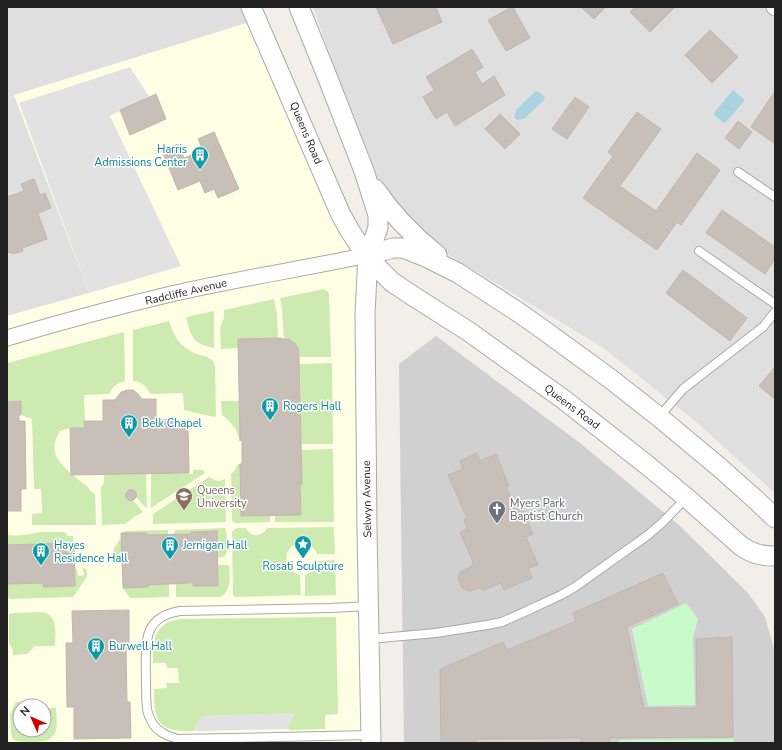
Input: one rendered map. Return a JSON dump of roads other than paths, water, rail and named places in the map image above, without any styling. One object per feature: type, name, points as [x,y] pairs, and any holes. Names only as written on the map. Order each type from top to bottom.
[{"type":"street","name":"Queens Road","points":[[251,7],[341,216],[350,231],[385,276],[413,296],[468,331],[563,399],[647,465],[741,546],[756,554],[775,556]]},
{"type":"street","points":[[299,7],[326,71],[377,208],[379,225],[377,234],[368,255]]},
{"type":"street","points":[[364,171],[378,194],[399,220],[420,241],[458,273]]},
{"type":"street","points":[[368,255],[393,248],[403,248],[428,258],[458,273],[545,331],[659,417],[719,467],[775,518]]},
{"type":"street","name":"Radcliffe Avenue","points":[[7,338],[39,328],[171,294],[368,255]]},
{"type":"street","name":"Selwyn Avenue","points":[[368,255],[365,314],[371,739]]},
{"type":"lane","points":[[738,172],[775,197]]},
{"type":"lane","points":[[699,251],[775,304]]},
{"type":"lane","points":[[659,417],[683,389],[763,327],[775,312]]},
{"type":"lane","points":[[369,639],[430,634],[502,622],[575,587],[640,541],[686,498]]},
{"type":"lane","points":[[369,606],[180,611],[166,615],[159,618],[154,624],[150,630],[148,638],[146,654],[146,698],[149,716],[157,730],[163,734],[178,739],[371,739]]},
{"type":"water","points":[[733,90],[745,100],[724,123],[714,115],[714,113]]},
{"type":"water","points":[[536,91],[545,97],[544,100],[524,119],[517,120],[514,117],[516,110]]},
{"type":"place","name":"Harris Admissions Center","points":[[200,170]]},
{"type":"place","name":"Rogers Hall","points":[[270,421]]},
{"type":"place","name":"Belk Chapel","points":[[129,438]]},
{"type":"place","name":"Queens University","points":[[184,511]]},
{"type":"place","name":"Myers Park Baptist Church","points":[[497,524]]},
{"type":"place","name":"Rosati Sculpture","points":[[303,559]]},
{"type":"place","name":"Jernigan Hall","points":[[170,560]]},
{"type":"place","name":"Hayes Residence Hall","points":[[41,566]]},
{"type":"place","name":"Burwell Hall","points":[[96,661]]}]
